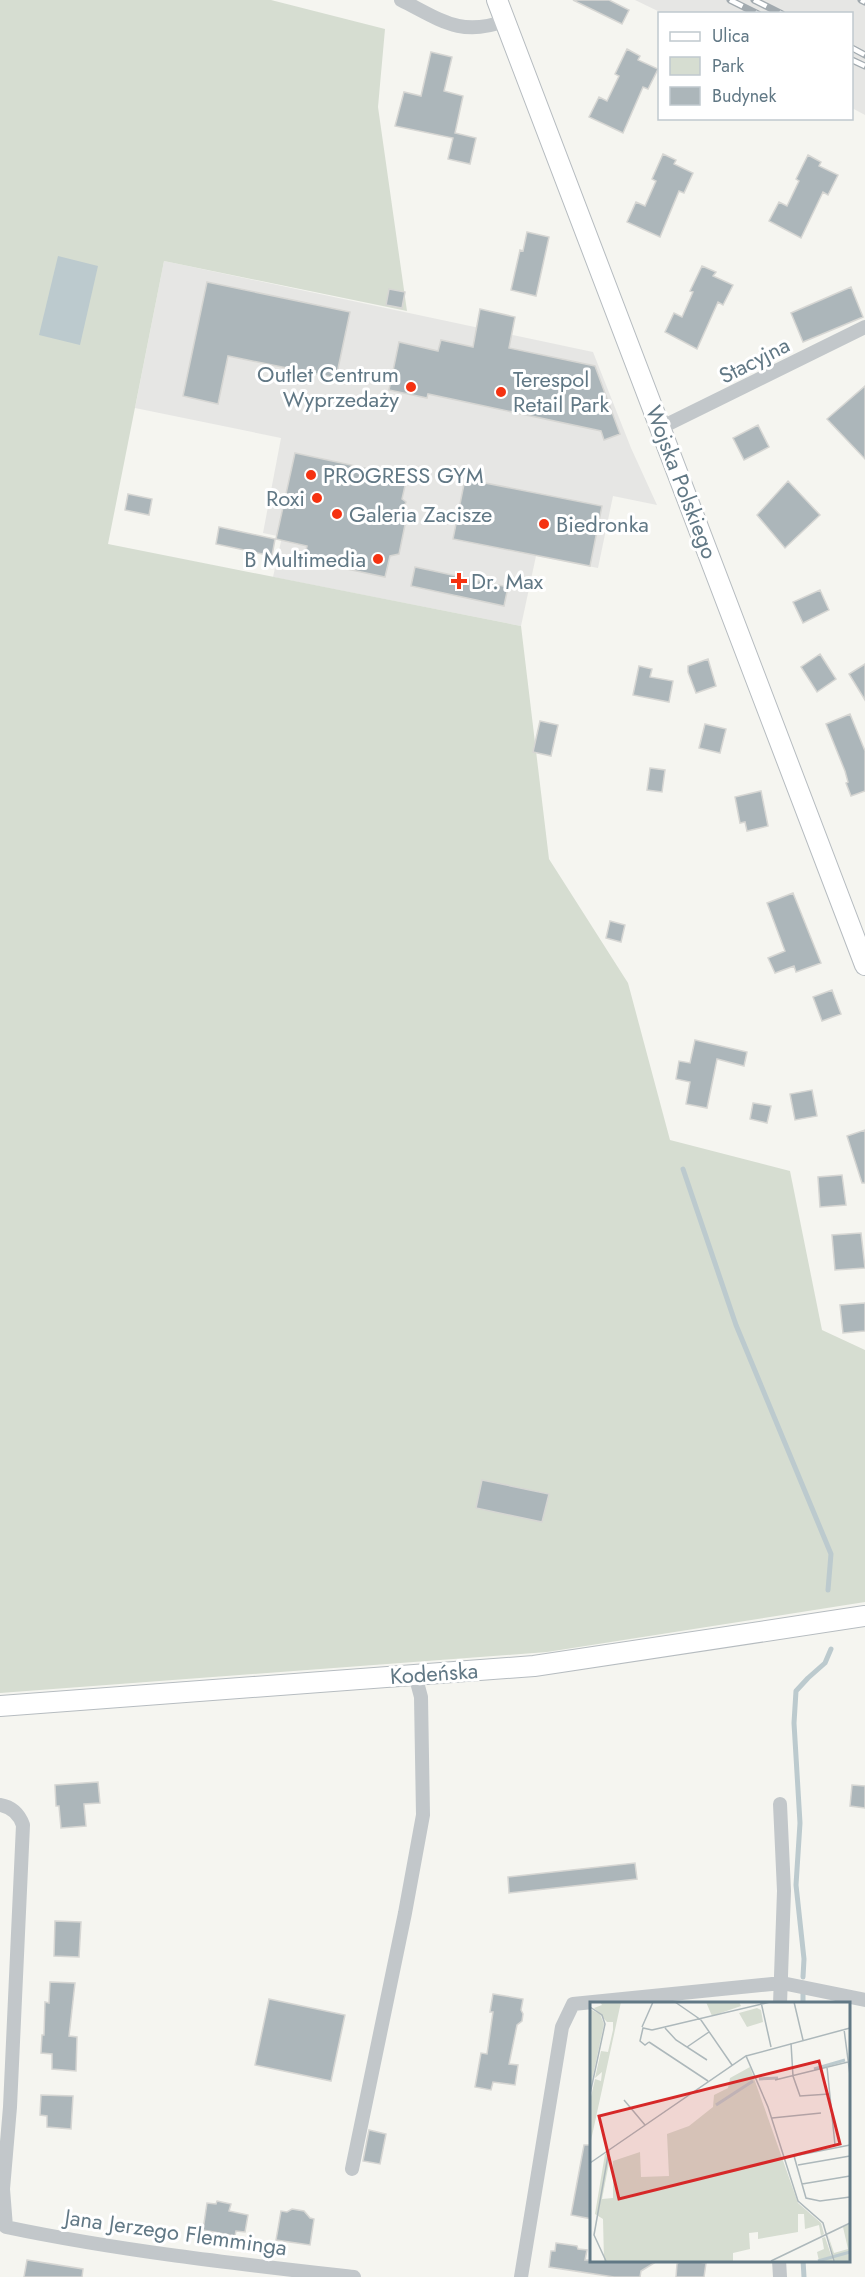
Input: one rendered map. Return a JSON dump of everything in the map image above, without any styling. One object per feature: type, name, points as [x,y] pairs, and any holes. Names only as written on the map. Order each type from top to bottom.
[{"type":"main road","name":"Wojska Polskiego","points":[[497,0],[865,965]]},
{"type":"main road","name":"Kodeńska","points":[[0,1706],[503,1669],[573,1661],[865,1616]]},
{"type":"street","points":[[401,0],[462,28],[480,28],[505,21]]},
{"type":"street","name":"Stacyjna","points":[[660,428],[865,327]]},
{"type":"street","points":[[352,2169],[423,1815],[421,1697],[415,1674]]},
{"type":"street","points":[[780,1804],[784,1891],[780,2002]]},
{"type":"street","points":[[0,1805],[20,1816],[23,1826],[10,2107],[3,2188],[3,2232]]},
{"type":"street","points":[[593,2002],[782,1983],[865,2000]]},
{"type":"street","points":[[521,2277],[562,2027],[573,2004],[590,2002]]},
{"type":"street","name":"Jana Jerzego Flemminga","points":[[3,2232],[42,2234],[246,2271],[354,2277]]},
{"type":"shaded area","points":[[635,0],[865,0],[865,115],[853,109],[853,12],[660,12]]},
{"type":"shaded area","points":[[58,256],[98,266],[80,345],[39,335]]},
{"type":"shaded area","points":[[164,261],[593,352],[631,448],[657,505],[613,496],[598,568],[536,556],[521,626],[273,577],[282,537],[263,533],[281,438],[135,408]]},
{"type":"green space","points":[[0,0],[271,0],[385,29],[378,107],[407,311],[164,261],[108,544],[521,626],[549,859],[628,983],[670,1140],[790,1171],[822,1330],[865,1350],[865,1602],[547,1652],[0,1693]]},
{"type":"building","points":[[573,0],[609,0],[629,10],[622,24]]},
{"type":"building","points":[[627,49],[640,56],[638,60],[658,69],[648,89],[643,87],[623,133],[589,117],[599,97],[607,101],[619,76],[615,74]]},
{"type":"building","points":[[431,52],[452,57],[444,91],[463,96],[455,133],[476,138],[470,164],[448,159],[453,138],[395,126],[404,92],[421,96]]},
{"type":"building","points":[[663,154],[676,160],[674,164],[693,173],[684,193],[679,191],[660,237],[627,222],[636,202],[645,206],[656,181],[652,179]]},
{"type":"building","points":[[808,155],[821,162],[819,166],[838,175],[828,195],[823,192],[801,238],[769,221],[779,202],[787,206],[799,181],[796,179]]},
{"type":"building","points":[[527,232],[549,237],[536,296],[511,290],[520,250],[523,251]]},
{"type":"building","points":[[702,266],[716,272],[713,276],[733,285],[723,305],[718,302],[697,349],[665,332],[674,313],[682,317],[693,292],[690,291]]},
{"type":"building","points":[[207,282],[350,312],[336,378],[228,356],[218,404],[183,396]]},
{"type":"building","points":[[851,287],[863,317],[803,342],[791,313]]},
{"type":"building","points":[[389,289],[405,292],[402,308],[386,305]]},
{"type":"building","name":"Terespol Retail Park","points":[[480,309],[515,317],[509,348],[595,366],[620,434],[604,440],[601,431],[428,394],[427,398],[389,390],[399,342],[438,351],[441,340],[473,347]]},
{"type":"building","points":[[865,386],[865,459],[827,419]]},
{"type":"building","points":[[758,425],[769,447],[744,460],[733,438]]},
{"type":"building","name":"Galeria Zacisze","points":[[295,453],[407,477],[402,499],[406,502],[398,518],[406,520],[399,554],[390,556],[385,577],[304,560],[307,546],[276,539]]},
{"type":"building","points":[[465,479],[602,506],[590,566],[453,539]]},
{"type":"building","points":[[788,481],[820,515],[785,548],[757,515]]},
{"type":"building","points":[[128,494],[152,499],[149,515],[125,510]]},
{"type":"building","points":[[219,527],[275,539],[272,556],[216,544]]},
{"type":"building","points":[[415,567],[508,587],[504,606],[411,586]]},
{"type":"building","points":[[820,590],[829,610],[803,623],[793,602]]},
{"type":"building","points":[[820,654],[836,679],[817,692],[801,667]]},
{"type":"building","points":[[708,659],[716,686],[696,693],[688,666]]},
{"type":"building","points":[[865,664],[865,700],[849,674]]},
{"type":"building","points":[[639,666],[652,669],[650,677],[673,681],[669,702],[633,695]]},
{"type":"building","points":[[850,714],[865,751],[865,791],[851,796],[846,783],[848,782],[845,771],[826,724]]},
{"type":"building","points":[[540,721],[558,725],[551,756],[533,752]]},
{"type":"building","points":[[705,724],[726,729],[720,753],[699,748]]},
{"type":"building","points":[[650,768],[665,770],[662,792],[647,790]]},
{"type":"building","points":[[761,791],[768,826],[747,831],[745,822],[740,823],[735,797]]},
{"type":"building","points":[[793,893],[821,963],[796,972],[794,966],[775,973],[768,958],[785,951],[767,903]]},
{"type":"building","points":[[610,921],[625,925],[621,942],[606,938]]},
{"type":"building","points":[[832,990],[841,1014],[822,1021],[813,997]]},
{"type":"building","points":[[695,1040],[747,1052],[744,1066],[717,1059],[707,1108],[686,1104],[690,1082],[676,1079],[679,1061],[690,1063]]},
{"type":"building","points":[[812,1090],[817,1116],[795,1120],[790,1094]]},
{"type":"building","points":[[753,1103],[771,1106],[767,1123],[750,1119]]},
{"type":"building","points":[[865,1130],[865,1183],[862,1183],[847,1136]]},
{"type":"building","points":[[842,1175],[846,1205],[820,1207],[818,1177]]},
{"type":"building","points":[[861,1233],[865,1268],[835,1270],[832,1235]]},
{"type":"building","points":[[865,1303],[865,1331],[843,1333],[840,1305]]},
{"type":"building","points":[[482,1480],[549,1494],[542,1522],[476,1508]]},
{"type":"building","points":[[98,1782],[100,1803],[84,1804],[86,1826],[61,1828],[59,1806],[56,1806],[55,1785]]},
{"type":"building","points":[[852,1785],[865,1786],[865,1808],[850,1806]]},
{"type":"building","points":[[635,1863],[637,1879],[509,1893],[508,1877]]},
{"type":"building","points":[[55,1921],[81,1922],[79,1957],[54,1956]]},
{"type":"building","points":[[50,1982],[75,1983],[69,2036],[77,2037],[76,2071],[52,2069],[52,2054],[41,2053],[45,2002],[49,2003]]},
{"type":"building","points":[[493,1994],[523,1999],[521,2010],[523,2014],[522,2021],[517,2025],[509,2064],[518,2065],[515,2085],[493,2082],[491,2090],[475,2087],[481,2053],[487,2054]]},
{"type":"building","points":[[269,1999],[345,2015],[331,2081],[255,2065]]},
{"type":"building","points":[[41,2095],[73,2096],[71,2129],[47,2127],[47,2116],[40,2115]]},
{"type":"building","points":[[369,2130],[386,2134],[380,2164],[363,2161]]},
{"type":"building","points":[[584,2145],[590,2145],[590,2219],[571,2215]]},
{"type":"building","points":[[217,2201],[231,2204],[229,2211],[248,2215],[245,2232],[236,2231],[235,2236],[203,2230],[207,2203],[216,2204]]},
{"type":"building","points":[[292,2209],[304,2211],[314,2219],[310,2245],[276,2240],[281,2211],[287,2212]]},
{"type":"building","points":[[556,2243],[587,2250],[585,2260],[590,2260],[590,2262],[656,2262],[641,2271],[640,2277],[614,2277],[549,2267],[551,2251],[555,2251]]},
{"type":"building","points":[[27,2260],[83,2269],[82,2277],[24,2277]]},
{"type":"building","points":[[679,2262],[706,2263],[704,2277],[676,2277]]},
{"type":"waterway","points":[[683,1169],[736,1325],[831,1554],[828,1590]]},
{"type":"waterway","points":[[803,1977],[804,1959],[796,1885],[800,1823],[794,1723],[796,1691],[825,1663],[831,1649]]},
{"type":"waterway","points":[[803,1994],[803,2002]]},
{"type":"waterway","points":[[803,2262],[804,2277]]},
{"type":"railway","points":[[730,0],[754,12]]},
{"type":"railway","points":[[754,0],[778,12]]},
{"type":"railway","points":[[861,0],[865,2]]},
{"type":"railway","points":[[853,49],[865,55]]},
{"type":"railway","points":[[853,60],[865,66]]},
{"type":"place","name":"Outlet Centrum Wyprzedaży","points":[[411,387]]},
{"type":"place","name":"Terespol Retail Park","points":[[501,392]]},
{"type":"place","name":"PROGRESS GYM","points":[[311,475]]},
{"type":"place","name":"Roxi","points":[[317,498]]},
{"type":"place","name":"Galeria Zacisze","points":[[337,514]]},
{"type":"place","name":"Biedronka","points":[[544,524]]},
{"type":"place","name":"B Multimedia","points":[[378,559]]},
{"type":"place","name":"Dr. Max","points":[[459,581]]}]
